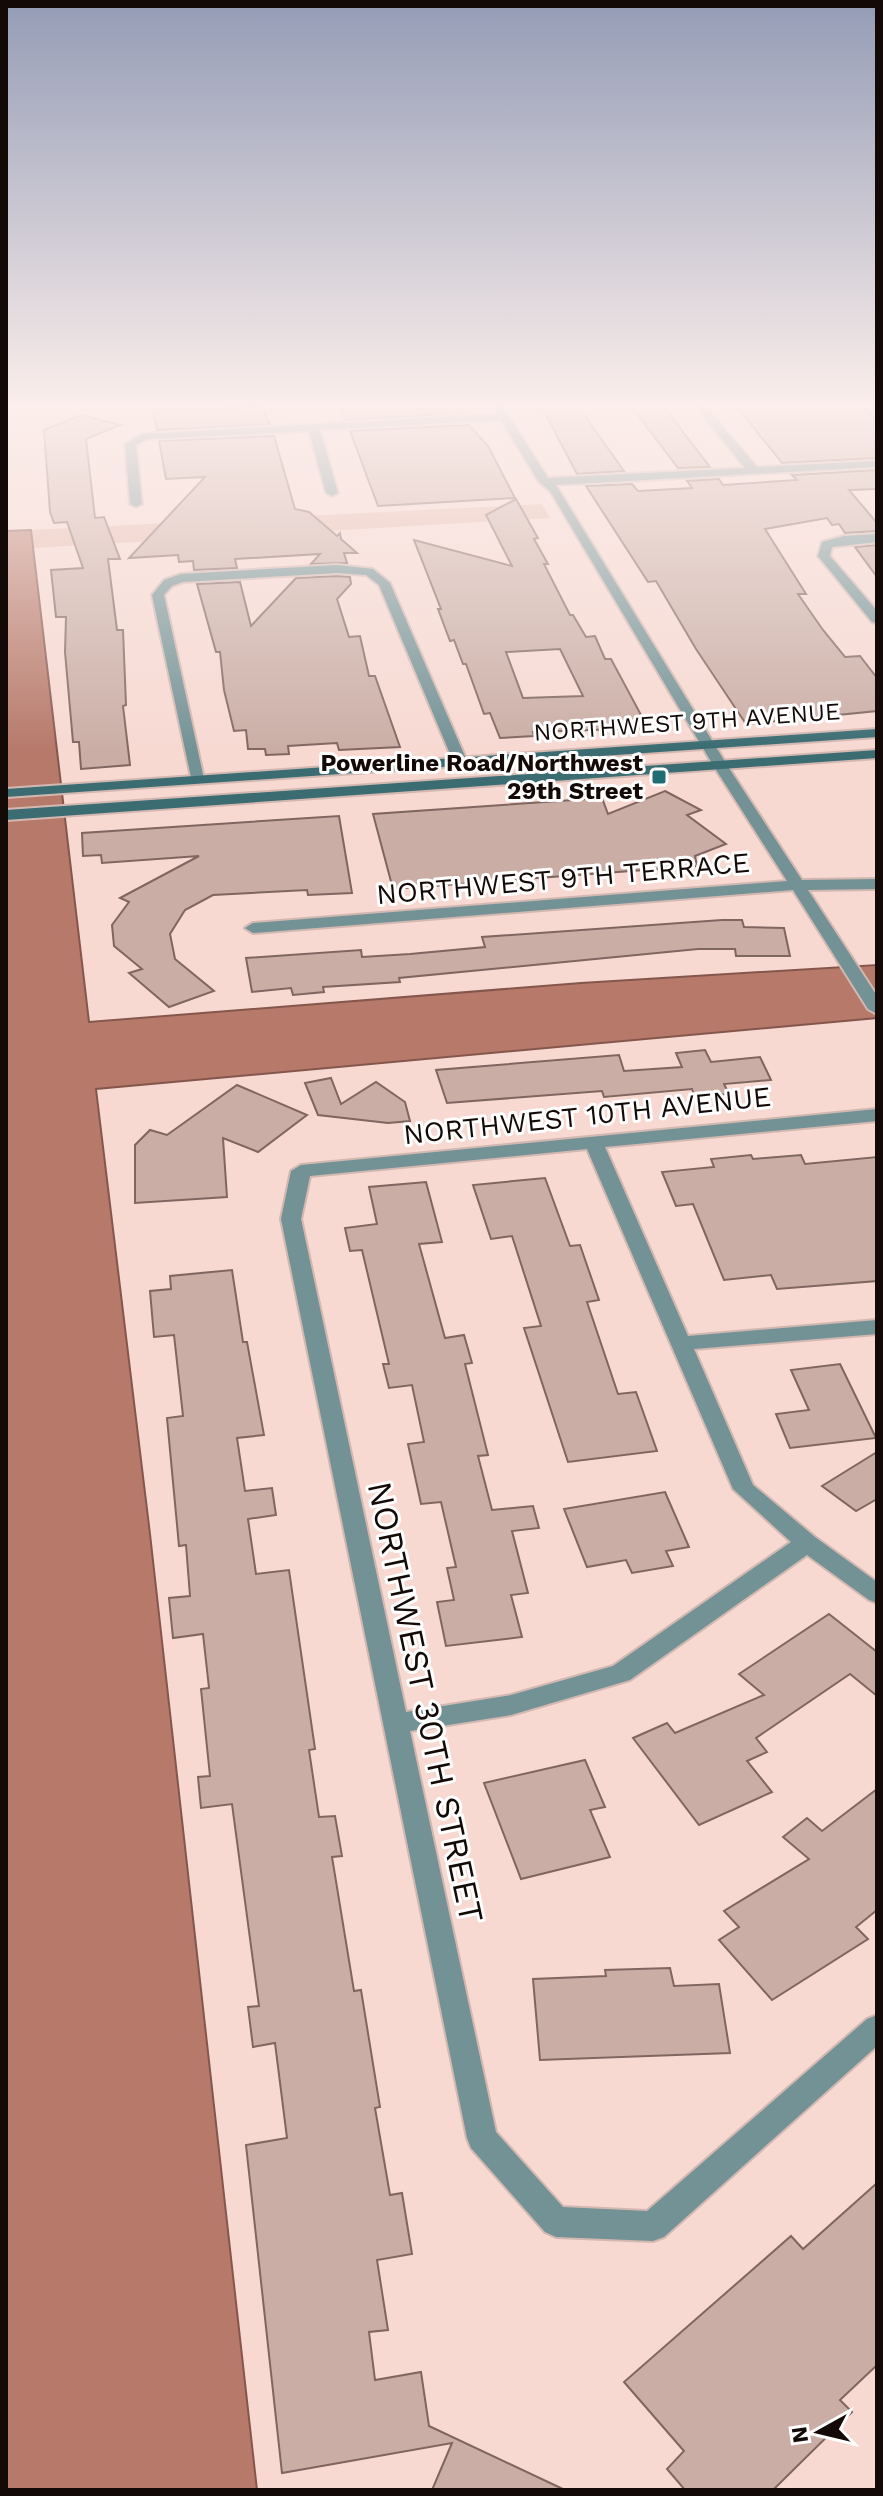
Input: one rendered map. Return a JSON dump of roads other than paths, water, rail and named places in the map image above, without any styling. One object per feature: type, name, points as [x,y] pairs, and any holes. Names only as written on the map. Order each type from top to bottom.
[{"type":"main road","name":"NORTHWEST 9TH AVENUE","points":[[6,793],[877,733]]},
{"type":"main road","name":"NORTHWEST 9TH AVENUE","points":[[6,815],[877,754]]},
{"type":"main road","points":[[97,809],[172,791],[197,779]]},
{"type":"street","points":[[572,518],[720,765],[877,1009]]},
{"type":"street","points":[[877,538],[844,540],[826,545],[824,556],[877,619]]},
{"type":"street","points":[[197,779],[158,595],[168,583],[181,578],[321,570],[369,572],[384,583],[460,761]]},
{"type":"street","name":"NORTHWEST 9TH TERRACE","points":[[253,928],[798,885],[877,884]]},
{"type":"street","name":"NORTHWEST 10TH AVENUE","points":[[301,1171],[877,1115]]},
{"type":"street","points":[[594,1143],[744,1489],[807,1543],[877,1594]]},
{"type":"street","name":"NORTHWEST 30TH STREET","points":[[301,1171],[291,1219],[482,2138],[556,2222],[653,2226],[877,2028]]},
{"type":"street","points":[[681,1343],[877,1327]]},
{"type":"street","points":[[396,1723],[511,1705],[621,1673],[807,1543]]},
{"type":"place","name":"Powerline Road/Northwest 29th Street","points":[[659,777]]}]
